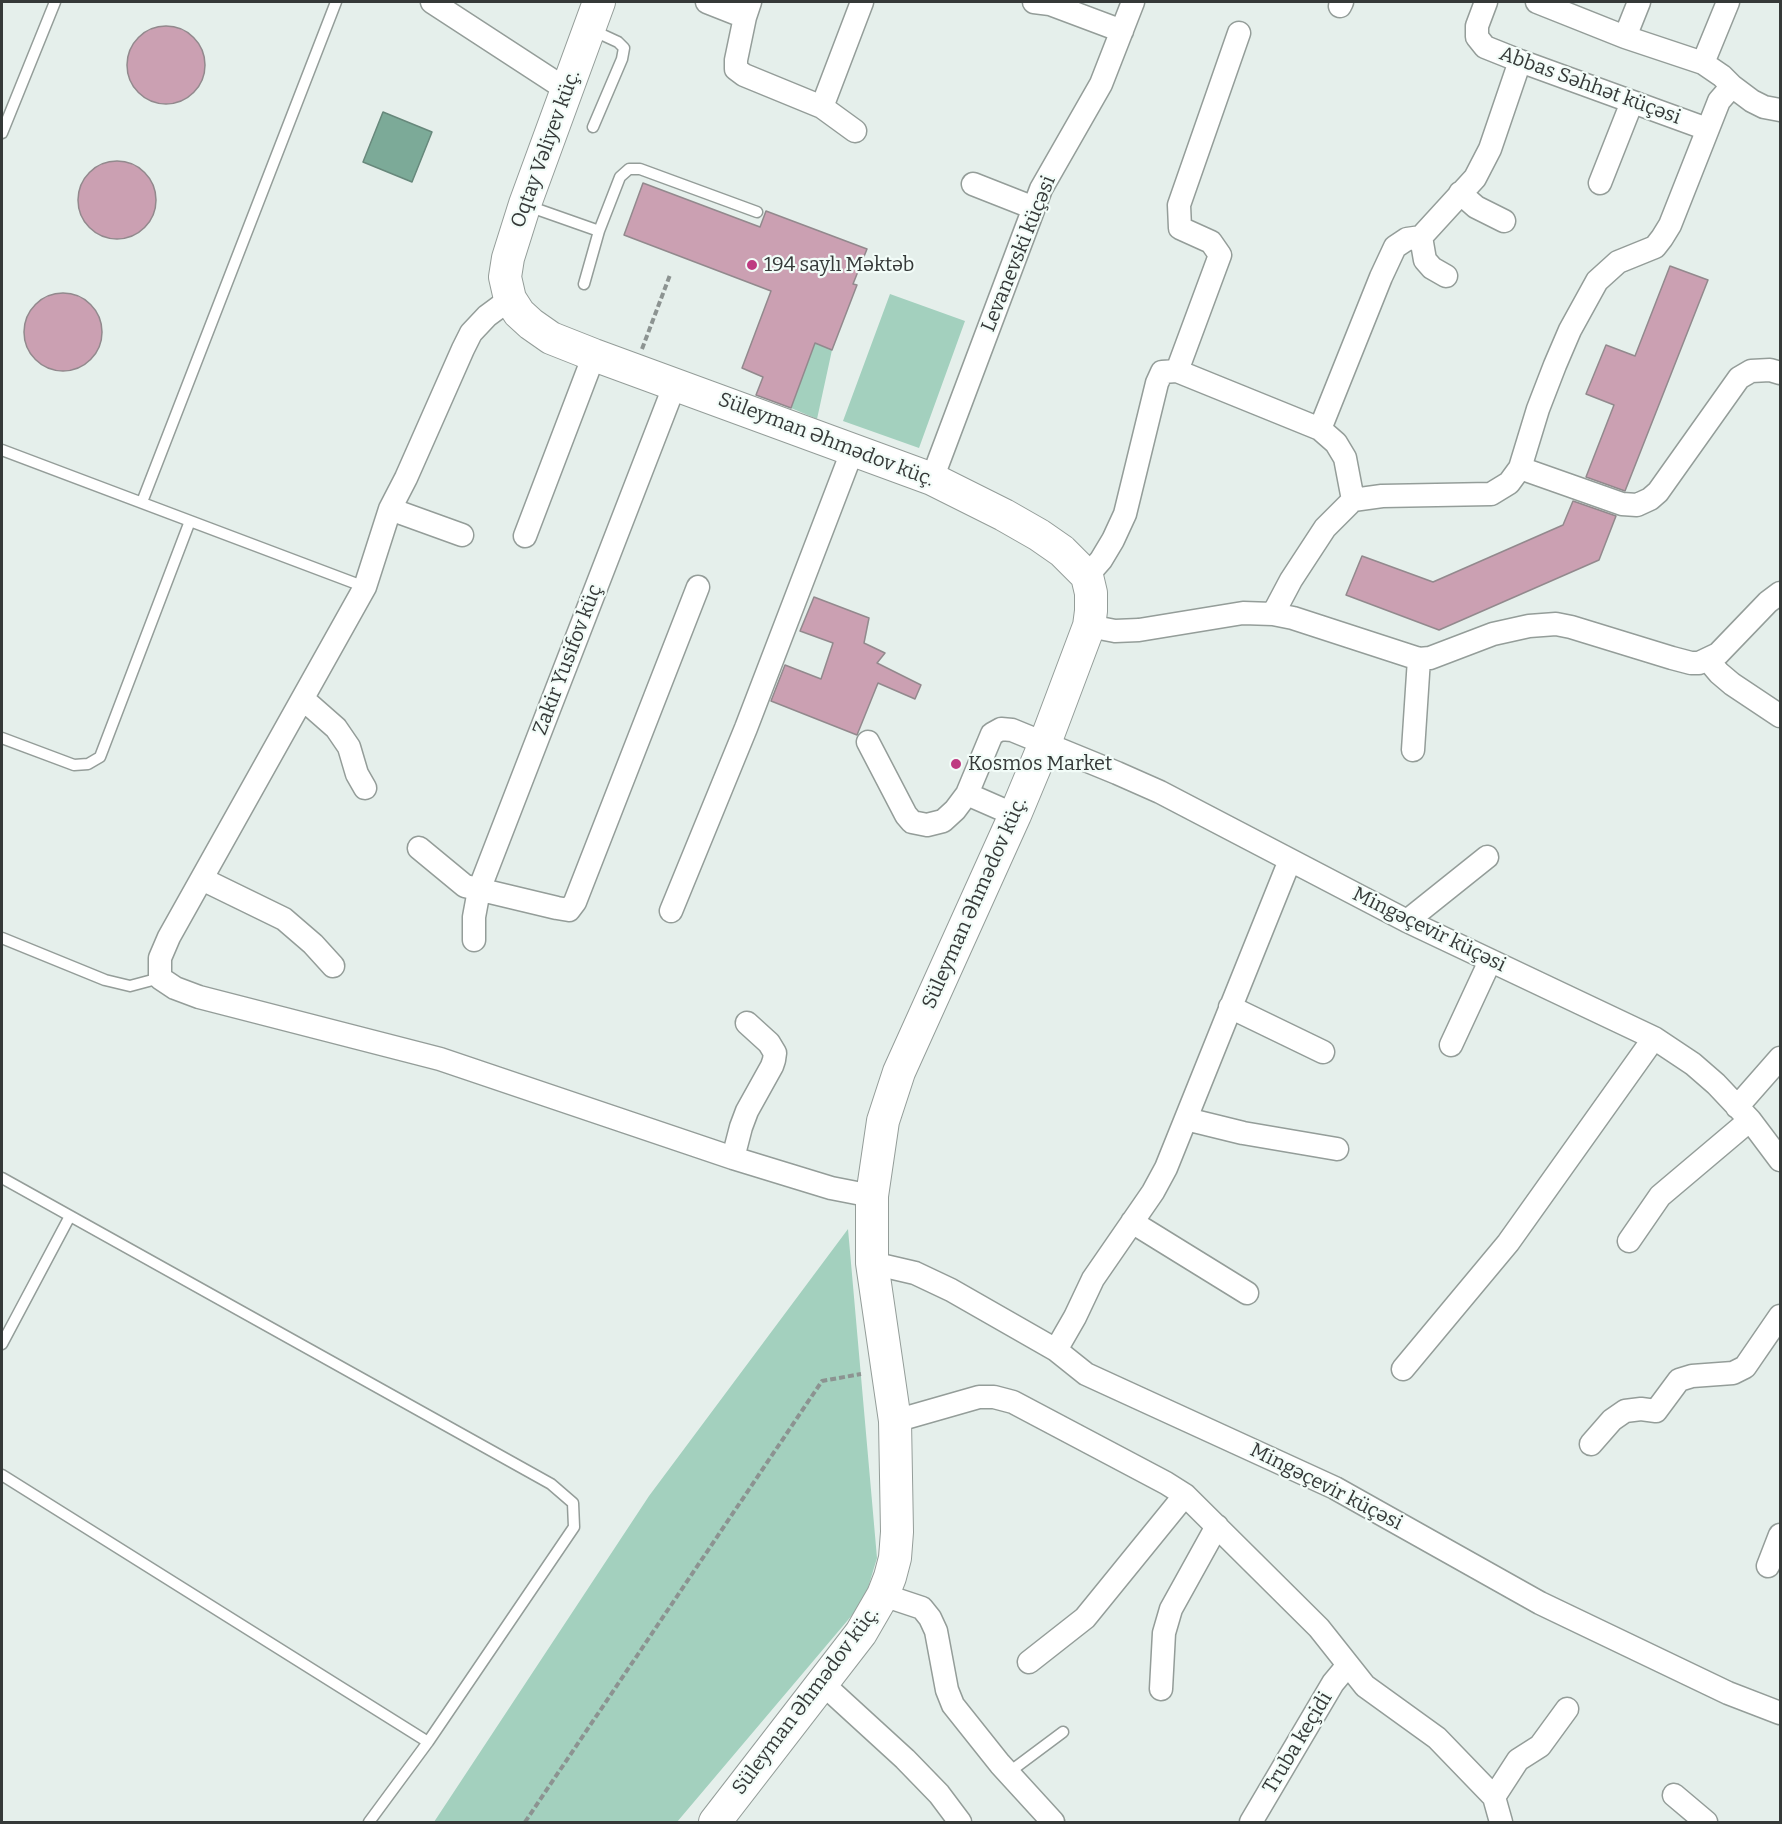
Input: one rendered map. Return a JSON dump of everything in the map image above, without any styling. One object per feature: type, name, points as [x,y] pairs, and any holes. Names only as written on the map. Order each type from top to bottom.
[{"type":"street","points":[[432,2],[567,90]]},
{"type":"street","points":[[707,2],[748,9],[736,69],[744,75],[822,107],[855,131]]},
{"type":"street","points":[[822,107],[861,2]]},
{"type":"street","points":[[1034,2],[1050,4],[1122,31]]},
{"type":"street","name":"Levanevski küçəsi","points":[[932,480],[1041,189],[1101,84],[1133,2]]},
{"type":"street","name":"Abbas Səhhət küçəsi","points":[[1486,2],[1477,37],[1485,47],[1520,62],[1707,129]]},
{"type":"street","points":[[1538,2],[1625,37],[1703,63],[1764,107],[1780,110]]},
{"type":"street","points":[[1625,37],[1639,2]]},
{"type":"street","points":[[1703,63],[1728,2]]},
{"type":"street","name":"Oqtay Vəliyev küç.","points":[[510,299],[506,277],[507,258],[594,15]]},
{"type":"street","points":[[1177,371],[1220,255],[1211,242],[1180,228],[1179,205],[1239,33]]},
{"type":"street","points":[[1320,429],[1395,247],[1407,239],[1421,237],[1475,178],[1490,149],[1520,62]]},
{"type":"street","points":[[1273,614],[1291,580],[1325,528],[1353,500],[1382,496],[1491,494],[1509,483],[1520,468],[1538,409],[1570,330],[1597,281],[1618,262],[1655,247],[1662,238],[1670,225],[1719,101],[1732,86]]},
{"type":"street","points":[[1600,183],[1632,102]]},
{"type":"street","points":[[974,184],[1034,208]]},
{"type":"street","points":[[1460,193],[1476,207],[1504,221]]},
{"type":"street","points":[[1421,237],[1425,260],[1432,268],[1446,276]]},
{"type":"street","points":[[510,299],[487,316],[471,333],[390,509],[365,587],[169,937],[160,958],[160,978],[175,988],[198,997],[440,1059],[733,1158],[831,1188],[872,1196]]},
{"type":"street","name":"Süleyman Əhmədov küç.","points":[[510,299],[519,313],[551,338],[853,449],[932,480],[1004,515],[1062,551],[1087,576],[1091,593],[1089,626],[1045,743],[899,1072],[883,1121],[872,1196],[872,1263],[895,1421],[897,1532],[895,1558],[890,1578],[861,1633],[715,1822]]},
{"type":"street","points":[[525,536],[594,355]]},
{"type":"street","points":[[1520,468],[1622,504],[1637,505],[1658,492],[1739,378],[1751,371],[1770,370],[1780,374]]},
{"type":"street","points":[[1087,576],[1101,560],[1125,514],[1156,383],[1162,372],[1177,371],[1320,429],[1336,443],[1345,458],[1353,500]]},
{"type":"street","name":"Zakir Yusifov küç","points":[[474,940],[474,917],[479,890],[675,384]]},
{"type":"street","points":[[671,910],[746,728],[853,449]]},
{"type":"street","points":[[390,509],[462,535]]},
{"type":"street","points":[[419,848],[465,885],[569,910],[579,891],[698,587]]},
{"type":"street","points":[[1089,626],[1115,631],[1140,630],[1243,613],[1273,614],[1293,618],[1419,659],[1430,658],[1492,634],[1529,626],[1556,624],[1585,630],[1691,663],[1708,660],[1718,654],[1768,602],[1780,593]]},
{"type":"street","points":[[1413,750],[1419,659]]},
{"type":"street","points":[[1708,660],[1732,684],[1780,716]]},
{"type":"street","points":[[303,699],[336,729],[349,747],[364,788]]},
{"type":"street","name":"Mingəçevir küçəsi","points":[[967,794],[992,734],[1002,729],[1012,730],[1045,743],[1160,792],[1407,921],[1654,1038],[1693,1064],[1716,1084],[1744,1113],[1780,1160]]},
{"type":"street","points":[[868,742],[912,822],[927,825],[943,821],[967,794],[1015,815]]},
{"type":"street","points":[[1407,921],[1487,857]]},
{"type":"street","points":[[1056,1350],[1093,1279],[1153,1192],[1166,1168],[1290,860]]},
{"type":"street","points":[[202,879],[284,919],[313,944],[333,966]]},
{"type":"street","points":[[1451,1045],[1490,961]]},
{"type":"street","points":[[1230,1007],[1323,1052]]},
{"type":"street","points":[[733,1158],[747,1111],[774,1060],[775,1053],[769,1043],[747,1023]]},
{"type":"street","points":[[1403,1369],[1508,1243],[1654,1038]]},
{"type":"street","points":[[1629,1241],[1660,1196],[1744,1113],[1780,1058]]},
{"type":"street","points":[[1186,1119],[1243,1133],[1337,1149]]},
{"type":"street","points":[[1132,1222],[1247,1293]]},
{"type":"street","name":"Mingəçevir küçəsi","points":[[872,1263],[915,1274],[951,1290],[1056,1350],[1086,1374],[1335,1488],[1540,1603],[1728,1693],[1780,1713]]},
{"type":"street","points":[[1591,1444],[1612,1420],[1625,1411],[1641,1409],[1656,1411],[1679,1380],[1733,1373],[1745,1367],[1780,1316]]},
{"type":"street","points":[[895,1421],[979,1398],[994,1397],[1013,1402],[1185,1495],[1319,1628],[1365,1686],[1437,1738],[1494,1797],[1501,1822]]},
{"type":"street","points":[[1029,1662],[1085,1618],[1185,1495]]},
{"type":"street","points":[[1161,1689],[1164,1633],[1171,1609],[1217,1526]]},
{"type":"street","points":[[1768,1566],[1780,1535]]},
{"type":"street","points":[[883,1595],[922,1608],[930,1618],[936,1631],[947,1690],[953,1705],[1008,1773],[1053,1822]]},
{"type":"street","name":"Truba keçidi","points":[[1251,1822],[1334,1683],[1348,1665]]},
{"type":"street","points":[[823,1684],[905,1759],[939,1794],[960,1822]]},
{"type":"street","points":[[1494,1797],[1518,1760],[1540,1746],[1567,1708]]},
{"type":"street","points":[[1674,1795],[1706,1822]]},
{"type":"lane","points":[[2,133],[55,2]]},
{"type":"lane","points":[[142,502],[336,2]]},
{"type":"lane","points":[[593,127],[622,59],[624,48],[594,15]]},
{"type":"lane","points":[[584,284],[599,231],[620,177],[629,170],[640,169],[756,212]]},
{"type":"lane","points":[[525,204],[599,231]]},
{"type":"lane","points":[[2,450],[365,587]]},
{"type":"lane","points":[[2,738],[74,765],[88,764],[100,757],[190,521]]},
{"type":"lane","points":[[2,938],[105,980],[130,986],[160,978]]},
{"type":"lane","points":[[2,1178],[551,1484],[573,1503],[574,1527],[428,1742],[369,1822]]},
{"type":"lane","points":[[2,1344],[70,1216]]},
{"type":"lane","points":[[2,1475],[428,1742]]},
{"type":"lane","points":[[1008,1773],[1063,1732]]},
{"type":"path","points":[[634,369],[670,275]]},
{"type":"path","points":[[525,1822],[822,1381],[861,1374]]},
{"type":"shaded area","points":[[383,112],[432,132],[412,182],[363,162]]},
{"type":"shaded area","points":[[890,294],[965,321],[919,448],[843,421]]},
{"type":"shaded area","points":[[815,343],[832,350],[817,419],[791,408]]},
{"type":"shaded area","points":[[848,1229],[877,1558],[864,1601],[677,1822],[434,1822],[649,1496]]},
{"type":"building","points":[[166,26],[181,29],[198,43],[205,65],[202,80],[188,97],[166,104],[151,101],[134,87],[127,65],[130,50],[144,33]]},
{"type":"building","points":[[117,161],[132,164],[149,178],[156,200],[153,215],[139,232],[117,239],[102,236],[85,222],[78,200],[81,185],[95,168]]},
{"type":"building","points":[[643,183],[760,227],[766,211],[867,249],[853,284],[857,285],[832,350],[815,343],[791,408],[756,395],[763,377],[742,368],[771,291],[624,235]]},
{"type":"building","points":[[1670,266],[1708,280],[1625,491],[1586,477],[1614,405],[1586,394],[1606,345],[1635,356]]},
{"type":"building","points":[[63,293],[78,296],[95,310],[102,332],[99,347],[85,364],[63,371],[48,368],[31,354],[24,332],[27,317],[41,300]]},
{"type":"building","points":[[1573,501],[1616,516],[1599,560],[1439,630],[1346,595],[1362,556],[1433,582],[1563,525]]},
{"type":"building","points":[[814,597],[869,618],[864,643],[885,653],[877,663],[921,685],[915,699],[878,683],[857,735],[771,701],[785,665],[821,679],[833,643],[800,631]]},
{"type":"place","name":"194 saylı Məktəb","points":[[752,265]]},
{"type":"place","name":"Kosmos Market","points":[[956,764]]}]
